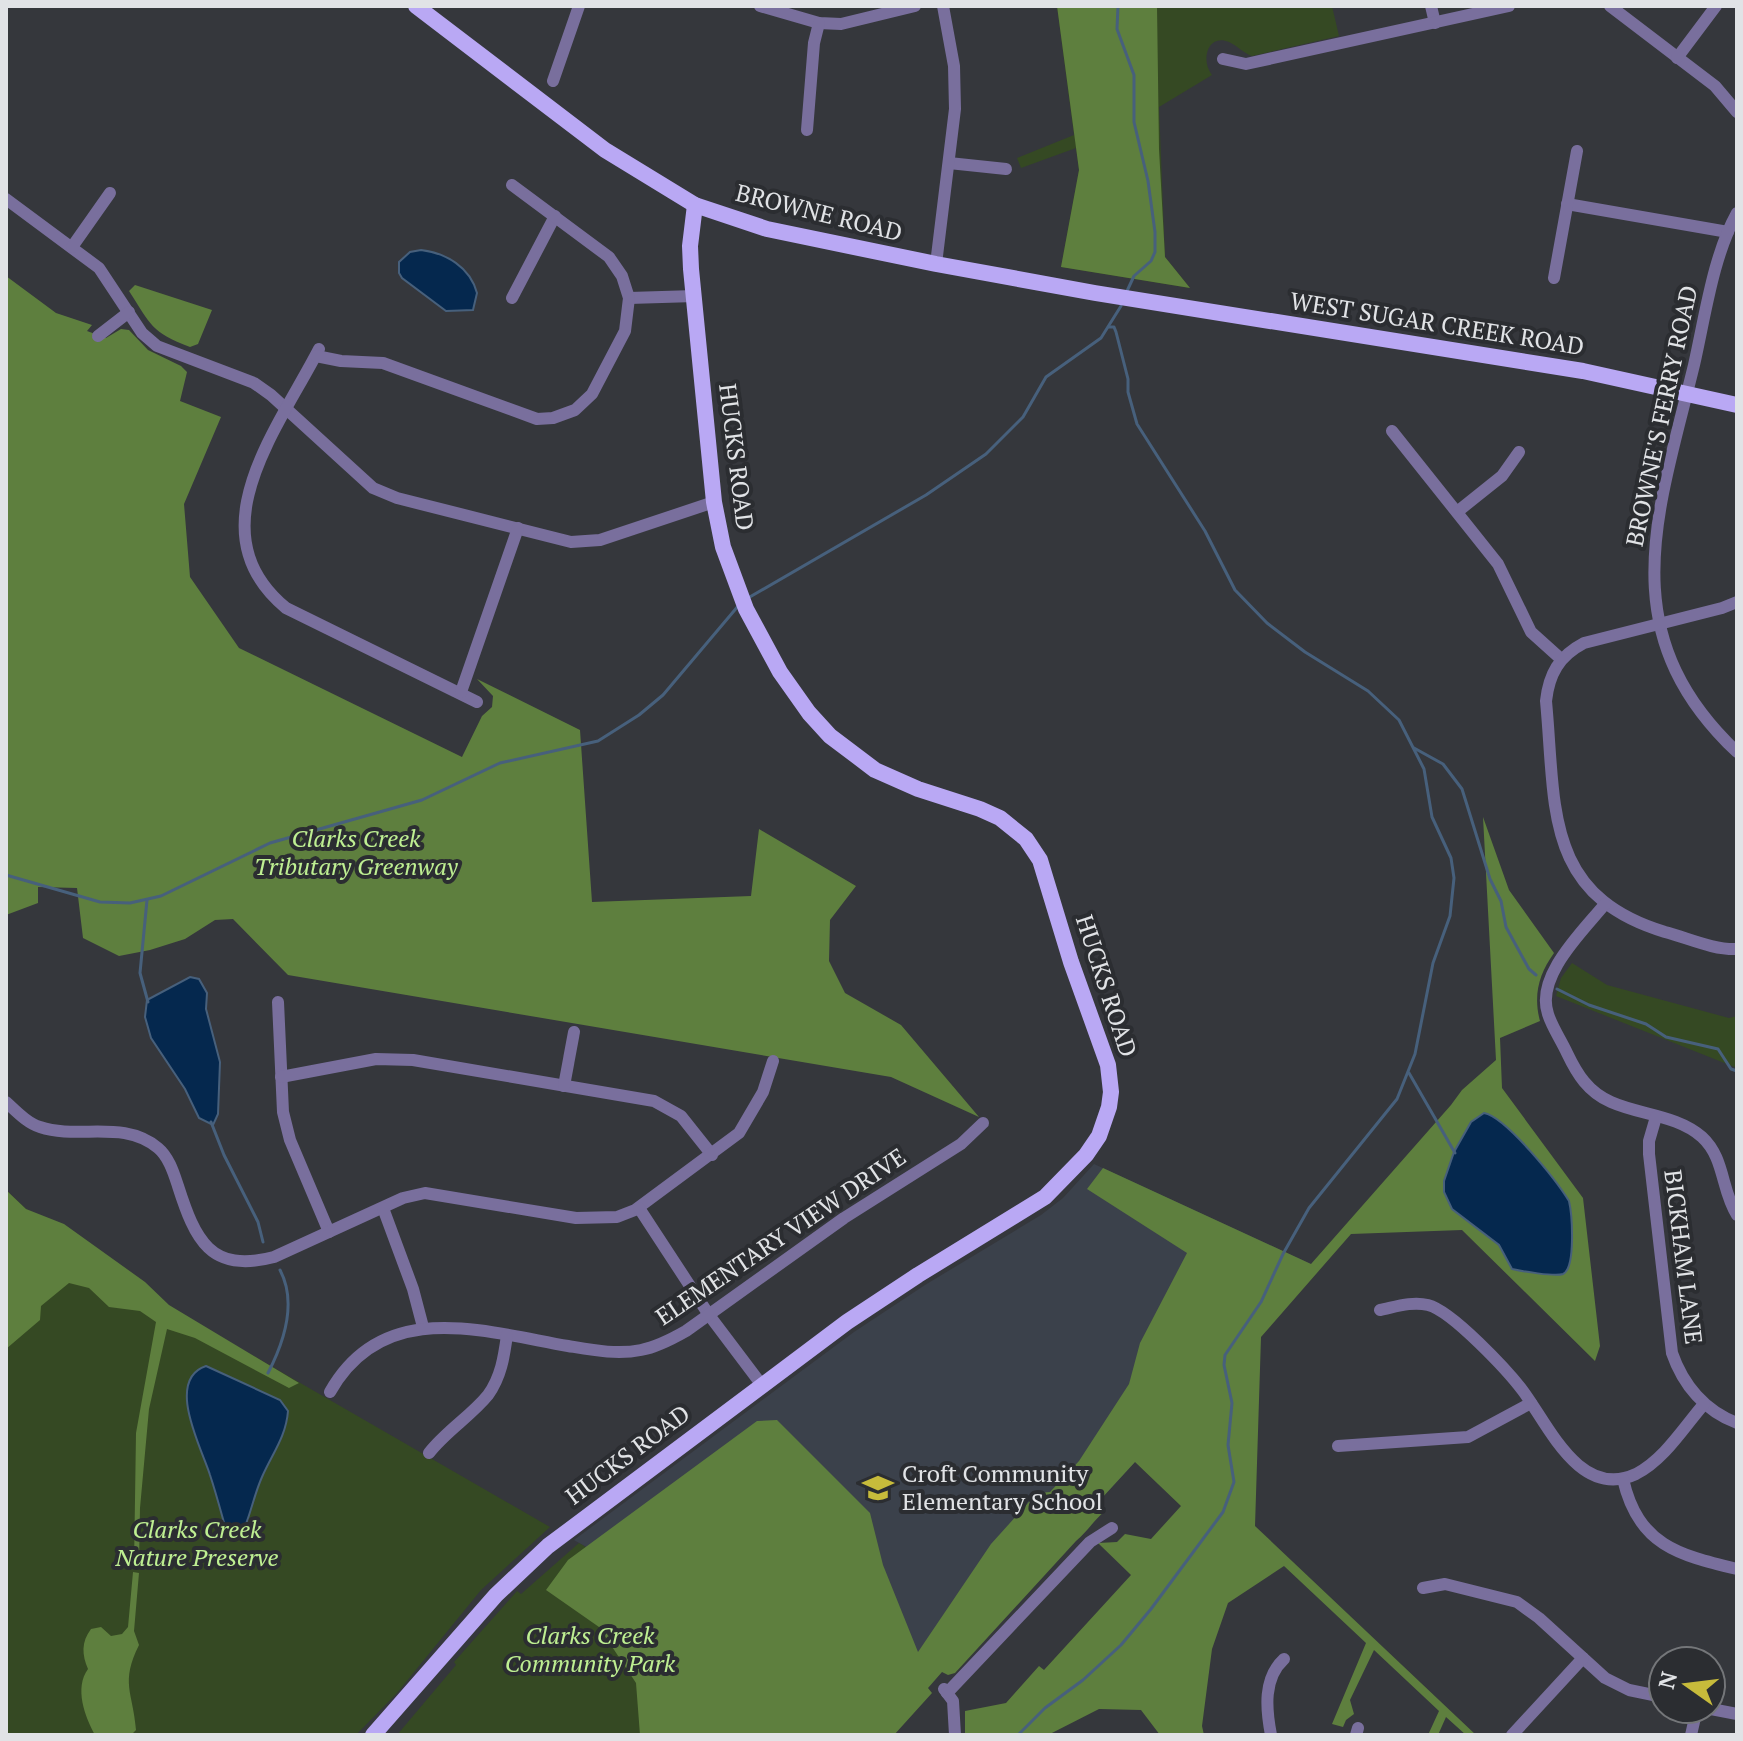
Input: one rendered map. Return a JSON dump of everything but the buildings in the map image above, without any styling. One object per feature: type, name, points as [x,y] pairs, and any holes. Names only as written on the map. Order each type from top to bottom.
[{"type":"main road","name":"BROWNE ROAD","points":[[416,6],[605,150],[695,205],[767,229],[1128,299]]},
{"type":"main road","name":"HUCKS ROAD","points":[[373,1735],[488,1604],[524,1568],[577,1523],[761,1384],[885,1296],[1045,1197],[1078,1164],[1099,1136],[1109,1107],[1111,1092],[1106,1057],[1071,962],[1047,876],[1031,846],[1015,827],[1000,818],[894,780],[845,749],[809,713],[791,689],[746,609],[723,547],[714,502],[690,246],[695,205]]},
{"type":"main road","name":"WEST SUGAR CREEK ROAD","points":[[1128,299],[1583,371],[1737,405]]},
{"type":"street","points":[[553,81],[579,6]]},
{"type":"street","points":[[760,6],[819,23],[841,24],[915,6]]},
{"type":"street","points":[[936,264],[955,109],[954,66],[943,6]]},
{"type":"street","points":[[1431,6],[1435,23]]},
{"type":"street","points":[[1223,59],[1246,64],[1509,6]]},
{"type":"street","points":[[1610,6],[1715,86],[1737,112]]},
{"type":"street","points":[[1677,58],[1716,6]]},
{"type":"street","points":[[807,130],[814,43],[819,23]]},
{"type":"street","points":[[1554,278],[1577,151]]},
{"type":"street","points":[[949,163],[1006,169]]},
{"type":"street","points":[[477,702],[286,608],[270,595],[255,573],[244,539],[244,506],[254,473],[318,352],[341,361],[383,363],[537,419],[553,418],[575,410],[592,394],[625,331],[629,298],[622,276],[609,257],[512,185]]},
{"type":"street","points":[[72,247],[110,193]]},
{"type":"street","points":[[6,199],[99,268],[142,333],[157,346],[254,383],[373,488],[397,498],[571,542],[600,540],[714,502]]},
{"type":"street","points":[[1567,204],[1728,232]]},
{"type":"street","name":"BROWNE'S FERRY ROAD","points":[[1737,213],[1728,232],[1687,393],[1654,544],[1653,586],[1659,623],[1673,664],[1708,722],[1737,752]]},
{"type":"street","points":[[512,298],[555,216]]},
{"type":"street","points":[[629,298],[695,296]]},
{"type":"street","points":[[98,336],[129,312]]},
{"type":"street","points":[[1392,431],[1504,573],[1531,632],[1561,659]]},
{"type":"street","points":[[1457,512],[1502,476],[1519,452]]},
{"type":"street","points":[[461,692],[518,528]]},
{"type":"street","points":[[1737,602],[1584,643],[1561,659],[1551,675],[1546,701],[1559,829],[1574,868],[1590,890],[1605,904],[1644,925],[1719,948],[1737,949]]},
{"type":"street","points":[[1605,904],[1550,977],[1546,995],[1547,1013],[1576,1072],[1590,1089],[1608,1101],[1685,1126],[1706,1141],[1719,1163],[1727,1195],[1737,1215]]},
{"type":"street","points":[[278,1002],[283,1112],[290,1140],[329,1232]]},
{"type":"street","points":[[564,1086],[574,1032]]},
{"type":"street","points":[[281,1077],[376,1059],[413,1060],[654,1101],[681,1116],[712,1155]]},
{"type":"street","points":[[6,1102],[38,1127],[116,1131],[140,1137],[161,1150],[173,1171],[191,1226],[202,1244],[219,1256],[255,1262],[274,1257],[403,1198],[425,1193],[576,1218],[617,1217],[639,1208],[739,1133],[754,1112],[773,1061]]},
{"type":"street","name":"BICKHAM LANE","points":[[1656,1117],[1649,1141],[1649,1154],[1669,1338],[1681,1374],[1704,1404],[1737,1423]]},
{"type":"street","name":"ELEMENTARY VIEW DRIVE","points":[[330,1392],[340,1375],[371,1346],[393,1335],[423,1327],[453,1326],[602,1352],[642,1350],[664,1343],[709,1315],[844,1218],[961,1144],[983,1123]]},
{"type":"street","points":[[383,1208],[413,1289],[423,1327]]},
{"type":"street","points":[[639,1208],[709,1315],[761,1384]]},
{"type":"street","points":[[1380,1310],[1415,1304],[1447,1314],[1507,1373],[1564,1452],[1581,1469],[1595,1475],[1623,1479],[1655,1461],[1704,1404]]},
{"type":"street","points":[[429,1453],[487,1396],[502,1368],[507,1335]]},
{"type":"street","points":[[1338,1446],[1468,1437],[1531,1403]]},
{"type":"street","points":[[1623,1479],[1627,1498],[1636,1515],[1663,1544],[1686,1557],[1737,1569]]},
{"type":"street","points":[[955,1735],[953,1701],[945,1690],[1090,1542],[1112,1528]]},
{"type":"street","points":[[1423,1588],[1445,1584],[1517,1602],[1605,1678],[1647,1693]]},
{"type":"street","points":[[1512,1735],[1583,1658]]},
{"type":"street","points":[[1271,1735],[1268,1691],[1273,1671],[1284,1659]]},
{"type":"shaded area","name":"Croft Community Elementary School","points":[[1094,1164],[1311,1264],[1159,1436],[893,1725],[574,1540],[854,1332],[1041,1215],[1063,1198]]},
{"type":"green space","points":[[1057,6],[1332,6],[1339,36],[1252,56],[1229,42],[1216,41],[1207,56],[1212,75],[1159,107],[1165,257],[1190,288],[1061,267],[1079,170],[1076,148],[1021,168],[1017,158],[1074,135]]},
{"type":"green space","points":[[1057,6],[1157,6],[1159,149],[1165,257],[1190,288],[1061,267],[1079,170]]},
{"type":"green space","name":"Clarks Creek Tributary Greenway","points":[[6,276],[56,313],[92,325],[87,331],[106,338],[121,329],[129,330],[148,350],[187,372],[180,401],[221,417],[184,504],[190,577],[239,648],[462,757],[482,716],[492,707],[493,696],[477,679],[580,730],[592,902],[751,896],[759,829],[856,886],[830,920],[829,961],[845,993],[901,1025],[979,1117],[891,1077],[288,975],[233,919],[215,920],[185,939],[119,956],[83,938],[77,888],[38,887],[38,903],[6,915]]},
{"type":"green space","points":[[135,285],[212,310],[198,344],[190,347],[159,332],[129,291]]},
{"type":"green space","points":[[1483,817],[1509,890],[1554,953],[1539,985],[1537,1002],[1540,1021],[1500,1038],[1502,1088],[1583,1198],[1600,1346],[1595,1361],[1462,1230],[1351,1234],[1261,1337],[1255,1526],[1476,1735],[1466,1735],[1446,1717],[1438,1735],[1428,1735],[1439,1711],[1374,1650],[1350,1700],[1354,1714],[1343,1727],[1332,1724],[1366,1643],[1284,1566],[1228,1603],[1212,1649],[1202,1726],[1204,1735],[1160,1735],[1141,1710],[1099,1709],[1048,1735],[965,1735],[965,1711],[1006,1703],[1039,1666],[1044,1670],[1131,1575],[1098,1543],[1117,1542],[1125,1534],[1151,1539],[1181,1506],[1135,1462],[1101,1499],[1105,1511],[955,1673],[948,1675],[942,1672],[928,1688],[932,1693],[894,1735],[640,1735],[636,1683],[599,1627],[546,1590],[568,1560],[757,1421],[777,1420],[870,1513],[883,1565],[918,1652],[991,1544],[1037,1493],[1050,1492],[1079,1461],[1129,1384],[1140,1343],[1187,1253],[1087,1189],[1103,1168],[1311,1264],[1462,1090],[1496,1060]]},
{"type":"green space","points":[[1572,963],[1607,985],[1729,1018],[1737,1016],[1737,1068],[1556,996],[1561,978]]},
{"type":"green space","name":"Clarks Creek Nature Preserve","points":[[6,1190],[68,1249],[550,1527],[481,1590],[397,1693],[356,1735],[6,1735]]},
{"type":"green space","points":[[6,1190],[26,1209],[64,1224],[145,1282],[169,1305],[299,1383],[289,1388],[195,1338],[167,1329],[149,1409],[140,1508],[139,1566],[134,1566],[136,1433],[156,1322],[140,1311],[109,1307],[89,1288],[69,1283],[41,1306],[40,1320],[6,1349]]},
{"type":"green space","name":"Clarks Creek Community Park","points":[[579,1543],[699,1613],[884,1735],[397,1735],[456,1665],[454,1662],[517,1591],[521,1594]]},
{"type":"green space","points":[[133,1572],[139,1573],[134,1631],[139,1645],[130,1669],[129,1688],[136,1730],[131,1735],[95,1735],[81,1693],[88,1669],[84,1644],[91,1629],[101,1627],[111,1636],[122,1634],[128,1627]]},
{"type":"water","points":[[421,250],[448,258],[463,269],[477,293],[473,310],[446,311],[402,278],[399,262],[410,252]]},
{"type":"water","points":[[190,977],[199,979],[207,993],[206,1009],[220,1062],[218,1114],[213,1125],[199,1118],[185,1089],[151,1038],[145,1017],[147,1000]]},
{"type":"water","points":[[1484,1113],[1505,1125],[1517,1137],[1569,1201],[1571,1252],[1570,1262],[1563,1274],[1512,1269],[1499,1245],[1452,1209],[1444,1192],[1444,1181],[1454,1152],[1471,1122]]},
{"type":"water","points":[[206,1366],[280,1400],[288,1411],[282,1437],[262,1477],[240,1538],[228,1537],[190,1417],[188,1386],[194,1374]]},
{"type":"waterway","points":[[1118,6],[1117,29],[1134,75],[1134,122],[1148,181],[1155,232],[1155,252],[1151,261],[1134,276],[1127,291]]},
{"type":"waterway","points":[[748,598],[926,495],[986,454],[1023,417],[1046,377],[1101,338],[1121,306]]},
{"type":"waterway","points":[[1018,1735],[1045,1708],[1083,1680],[1121,1645],[1223,1512],[1234,1482],[1228,1445],[1232,1403],[1224,1365],[1225,1355],[1261,1302],[1309,1208],[1397,1099],[1415,1054],[1433,963],[1450,916],[1454,878],[1451,858],[1432,817],[1424,769],[1399,720],[1368,691],[1305,652],[1267,623],[1235,590],[1205,531],[1137,424],[1116,332],[1114,327],[1109,327]]},
{"type":"waterway","points":[[6,875],[100,902],[130,903],[161,896],[270,843],[422,800],[500,763],[598,741],[639,715],[663,695],[739,605]]},
{"type":"waterway","points":[[1414,748],[1443,764],[1462,789],[1490,879],[1501,901],[1506,927],[1529,969],[1536,975]]},
{"type":"waterway","points":[[147,900],[140,973],[148,1002]]},
{"type":"waterway","points":[[1557,989],[1589,1005],[1646,1024],[1666,1037],[1718,1049],[1731,1069],[1737,1071]]},
{"type":"waterway","points":[[1409,1073],[1455,1153]]},
{"type":"waterway","points":[[211,1122],[258,1222],[263,1242]]},
{"type":"waterway","points":[[268,1373],[279,1348],[288,1308],[288,1295],[280,1270]]},
{"type":"place","name":"Croft Community Elementary School","points":[[878,1488]]}]
